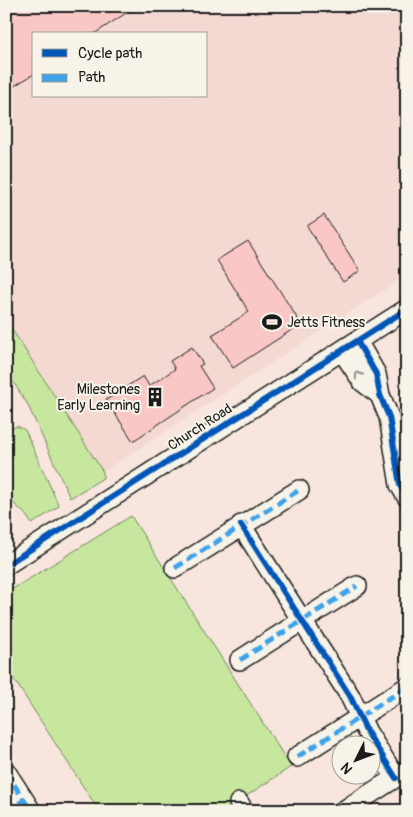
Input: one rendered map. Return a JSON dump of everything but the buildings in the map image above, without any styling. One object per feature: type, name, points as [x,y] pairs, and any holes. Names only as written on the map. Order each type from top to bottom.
[{"type":"street","name":"Church Road","points":[[6,565],[407,309]]},
{"type":"street","points":[[350,346],[362,382],[380,395],[389,417],[399,480],[407,497]]},
{"type":"street","points":[[175,568],[299,490]]},
{"type":"street","points":[[241,525],[350,696],[361,717],[366,732],[401,774],[343,811]]},
{"type":"street","points":[[240,660],[357,586]]},
{"type":"street","points":[[297,757],[407,688]]},
{"type":"street","points":[[6,772],[27,805],[6,811]]},
{"type":"shaded area","points":[[6,6],[407,6],[407,275],[103,472],[6,320]]},
{"type":"green space","points":[[6,320],[103,472],[103,478],[70,498],[26,401],[6,370]]},
{"type":"green space","points":[[17,426],[25,430],[59,506],[32,524],[25,514],[6,496],[6,431]]},
{"type":"green space","points":[[131,516],[291,767],[223,811],[99,811],[6,667],[6,593]]},
{"type":"marked path","points":[[175,568],[299,490]]},
{"type":"marked path","points":[[240,660],[357,586]]},
{"type":"marked path","points":[[297,757],[407,687]]},
{"type":"marked path","points":[[6,772],[31,811]]},
{"type":"marked path","points":[[6,811],[24,800]]},
{"type":"cycle path","points":[[6,565],[407,309]]},
{"type":"cycle path","points":[[357,341],[376,374],[380,395],[389,417],[400,485],[407,497]]},
{"type":"cycle path","points":[[241,525],[350,696],[367,732],[396,778]]},
{"type":"place","name":"Jetts Fitness","points":[[272,322]]},
{"type":"place","name":"Milestones Early Learning","points":[[155,397]]}]
